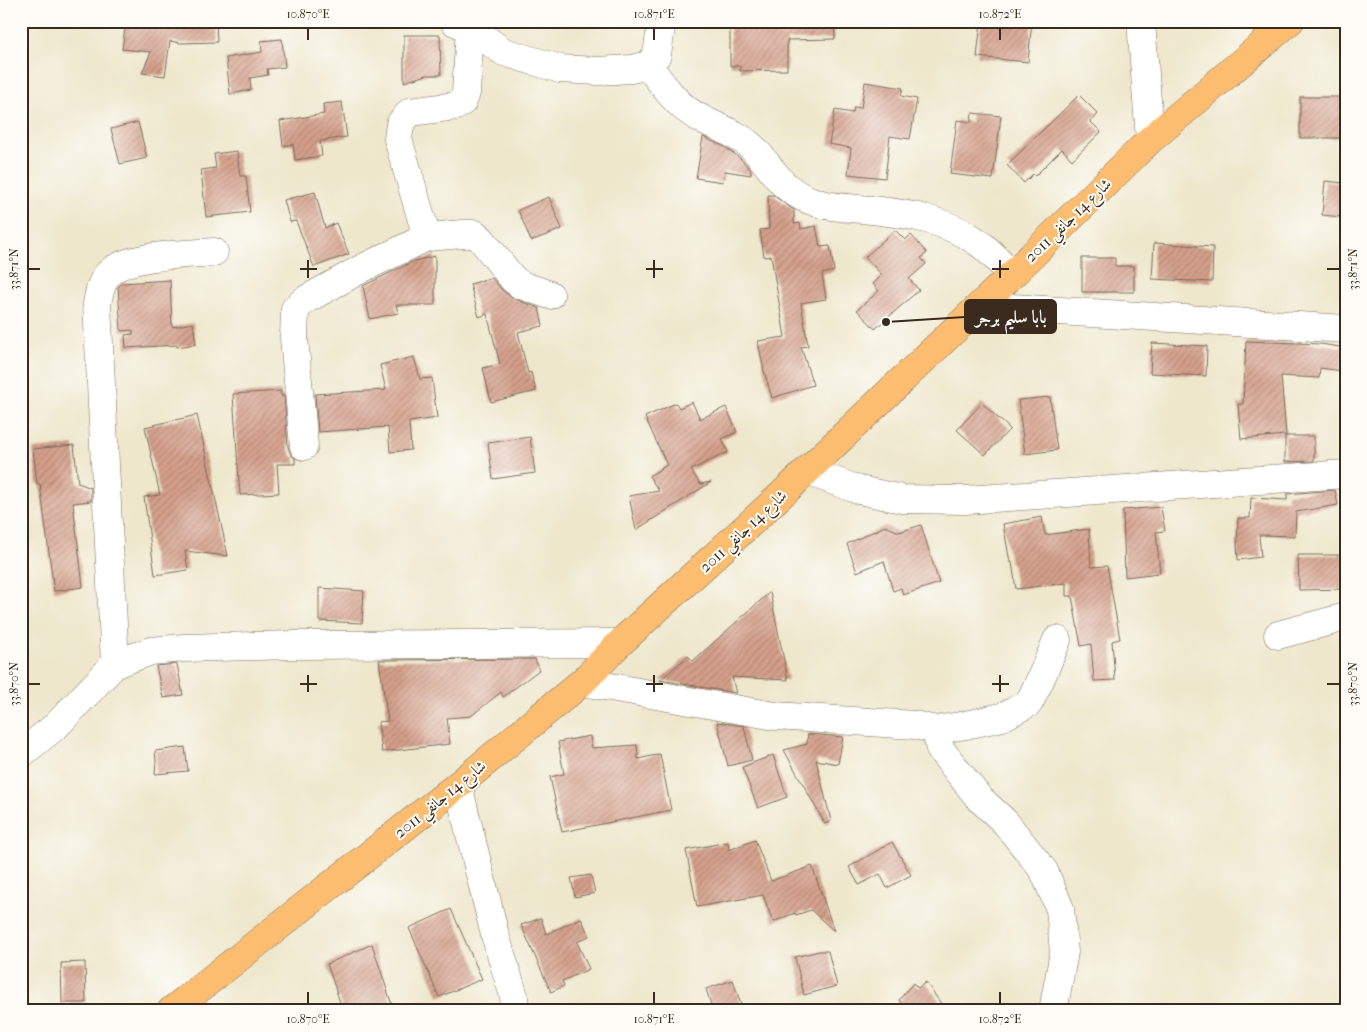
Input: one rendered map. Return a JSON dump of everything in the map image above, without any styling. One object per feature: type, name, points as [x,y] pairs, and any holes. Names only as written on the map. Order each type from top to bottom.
[{"type":"main road","name":"شارع 14 جانفي 2011","points":[[171,1011],[458,785],[582,682],[620,643],[807,471],[980,306],[1150,140],[1290,21]]},
{"type":"street","points":[[462,25],[504,52],[560,69],[597,71],[632,69],[648,65],[658,55],[662,21]]},
{"type":"street","points":[[1141,21],[1150,140]]},
{"type":"street","points":[[428,237],[398,140],[400,124],[410,112],[456,106],[463,101],[466,94],[462,25]]},
{"type":"street","points":[[648,65],[679,104],[698,117],[732,133],[751,147],[770,170],[797,196],[831,205],[926,218],[952,228],[980,244],[1012,275]]},
{"type":"street","points":[[304,446],[293,323],[295,310],[305,300],[361,269],[428,237],[474,234],[481,239],[513,279],[529,288],[550,295]]},
{"type":"street","points":[[115,664],[97,304],[101,286],[109,273],[124,264],[140,259],[214,252]]},
{"type":"street","points":[[980,306],[1346,329]]},
{"type":"street","points":[[807,471],[860,490],[902,499],[965,500],[1346,474]]},
{"type":"street","points":[[1278,635],[1346,617]]},
{"type":"street","points":[[582,682],[775,716],[915,725],[936,730],[1002,717],[1029,703],[1057,640]]},
{"type":"street","points":[[21,754],[57,725],[115,664],[151,651],[184,648],[303,645],[620,643]]},
{"type":"street","points":[[936,730],[940,749],[979,798],[1005,822],[1044,871],[1060,909],[1064,952],[1053,1011]]},
{"type":"street","points":[[458,785],[495,935],[514,996],[514,1011]]},
{"type":"building","points":[[126,21],[216,21],[217,42],[180,43],[170,41],[165,76],[142,73],[151,52],[122,49]]},
{"type":"building","points":[[739,21],[834,21],[835,39],[787,40],[787,70],[740,71],[740,66],[730,66],[730,24],[739,24]]},
{"type":"building","points":[[981,21],[1032,21],[1028,62],[977,57]]},
{"type":"building","points":[[404,35],[440,35],[441,75],[427,75],[404,82]]},
{"type":"building","points":[[282,39],[285,67],[267,69],[268,75],[250,78],[251,90],[230,94],[226,58],[262,52],[261,41]]},
{"type":"building","points":[[865,82],[903,88],[901,96],[917,99],[910,139],[890,136],[885,178],[848,174],[851,148],[829,144],[835,110],[853,113],[854,107],[861,108]]},
{"type":"building","points":[[1079,95],[1098,114],[1091,122],[1101,132],[1072,160],[1062,149],[1035,176],[1033,174],[1024,183],[1007,165]]},
{"type":"building","points":[[1300,97],[1346,97],[1346,138],[1300,138]]},
{"type":"building","points":[[342,102],[347,137],[320,141],[322,156],[295,160],[293,144],[283,146],[280,121],[324,114],[323,104]]},
{"type":"building","points":[[972,113],[1001,116],[993,179],[950,174],[957,120],[971,122]]},
{"type":"building","points":[[138,122],[147,158],[120,164],[111,129]]},
{"type":"building","points":[[703,137],[725,147],[740,158],[751,170],[751,175],[725,171],[723,182],[696,178]]},
{"type":"building","points":[[237,151],[240,176],[246,176],[250,212],[206,217],[201,170],[216,168],[214,154]]},
{"type":"building","points":[[1325,181],[1344,183],[1341,217],[1322,215]]},
{"type":"building","points":[[315,192],[325,228],[336,223],[349,254],[314,267],[296,221],[290,222],[284,200]]},
{"type":"building","points":[[768,195],[773,195],[794,210],[794,224],[800,223],[801,229],[816,226],[820,247],[830,246],[834,271],[822,274],[826,299],[801,303],[808,346],[801,347],[813,385],[772,398],[758,341],[785,337],[771,256],[764,257],[760,230],[769,229]]},
{"type":"building","points":[[549,197],[562,229],[531,241],[518,210]]},
{"type":"building","points":[[895,230],[905,240],[911,235],[927,253],[921,258],[926,264],[909,279],[919,290],[875,329],[857,310],[879,291],[873,284],[882,275],[865,257]]},
{"type":"building","points":[[1154,243],[1213,247],[1212,282],[1152,279]]},
{"type":"building","points":[[435,256],[435,305],[396,305],[398,313],[370,319],[363,286],[414,261]]},
{"type":"building","points":[[1082,258],[1115,258],[1115,266],[1134,266],[1134,292],[1082,292]]},
{"type":"building","points":[[492,278],[512,298],[539,308],[543,326],[518,332],[528,373],[531,372],[536,391],[491,402],[483,368],[500,364],[487,314],[479,317],[470,284]]},
{"type":"building","points":[[170,280],[172,327],[193,323],[196,344],[177,347],[177,345],[126,348],[125,335],[133,334],[133,330],[121,331],[118,287],[122,283]]},
{"type":"building","points":[[1246,341],[1321,344],[1346,348],[1342,371],[1320,368],[1319,378],[1281,376],[1286,435],[1241,439],[1238,404],[1243,404]]},
{"type":"building","points":[[1152,343],[1207,346],[1206,376],[1150,373]]},
{"type":"building","points":[[414,357],[420,379],[432,378],[437,418],[409,422],[411,450],[390,452],[388,427],[318,432],[315,394],[386,390],[380,365]]},
{"type":"building","points":[[281,391],[281,396],[284,396],[288,447],[291,455],[295,458],[295,464],[277,464],[279,493],[240,495],[233,394]]},
{"type":"building","points":[[1050,397],[1057,450],[1025,454],[1018,400]]},
{"type":"building","points":[[692,402],[700,419],[726,407],[737,432],[722,439],[728,452],[691,470],[700,484],[711,482],[636,530],[629,496],[659,491],[649,476],[667,465],[645,417],[676,403],[679,408]]},
{"type":"building","points":[[982,403],[1010,429],[985,455],[957,430]]},
{"type":"building","points":[[197,415],[228,556],[185,551],[188,570],[155,575],[144,497],[160,495],[145,427]]},
{"type":"building","points":[[1285,436],[1314,436],[1314,461],[1285,462]]},
{"type":"building","points":[[530,437],[535,473],[493,479],[488,443]]},
{"type":"building","points":[[74,445],[78,483],[91,488],[91,501],[73,503],[83,587],[54,591],[40,484],[37,484],[33,449]]},
{"type":"building","points":[[1335,490],[1338,505],[1296,512],[1295,536],[1259,535],[1261,557],[1238,560],[1238,518],[1250,518],[1251,498],[1287,500],[1287,494]]},
{"type":"building","points":[[1161,507],[1165,531],[1156,532],[1160,573],[1125,577],[1123,510]]},
{"type":"building","points":[[1042,517],[1045,535],[1089,529],[1091,567],[1107,566],[1120,639],[1112,641],[1115,680],[1094,681],[1091,644],[1081,646],[1072,596],[1066,596],[1066,583],[1016,589],[1003,524]]},
{"type":"building","points":[[921,525],[939,583],[903,595],[901,588],[893,591],[884,561],[857,572],[847,544],[885,526],[899,532]]},
{"type":"building","points":[[1298,555],[1346,555],[1346,589],[1299,590]]},
{"type":"building","points":[[319,588],[364,591],[362,623],[319,621]]},
{"type":"building","points":[[770,592],[788,680],[732,677],[736,693],[660,680],[688,656],[693,661]]},
{"type":"building","points":[[535,659],[539,670],[503,697],[501,692],[471,716],[447,718],[450,744],[382,752],[378,722],[388,721],[379,660]]},
{"type":"building","points":[[177,664],[183,695],[163,698],[156,666]]},
{"type":"building","points":[[717,722],[744,726],[752,760],[728,766]]},
{"type":"building","points":[[808,734],[843,737],[838,764],[816,760],[831,821],[825,824],[784,750],[807,744]]},
{"type":"building","points":[[590,736],[592,748],[637,745],[638,759],[660,754],[671,810],[562,832],[550,777],[564,774],[558,742]]},
{"type":"building","points":[[185,747],[188,771],[155,774],[155,751]]},
{"type":"building","points":[[773,755],[787,797],[758,808],[742,767]]},
{"type":"building","points":[[755,840],[771,881],[812,866],[834,931],[811,910],[796,915],[795,913],[773,922],[763,895],[697,907],[686,850],[728,842],[729,850]]},
{"type":"building","points":[[892,842],[911,875],[887,888],[880,874],[859,885],[849,867]]},
{"type":"building","points":[[591,875],[595,893],[575,897],[571,878]]},
{"type":"building","points":[[451,909],[482,979],[439,997],[409,928]]},
{"type":"building","points":[[541,918],[546,934],[581,918],[589,936],[577,942],[589,969],[562,981],[564,986],[551,992],[521,925]]},
{"type":"building","points":[[372,944],[394,1011],[343,1011],[327,964]]},
{"type":"building","points":[[819,951],[828,951],[837,986],[804,995],[795,957]]},
{"type":"building","points":[[85,962],[86,1003],[62,1003],[61,963]]},
{"type":"building","points":[[733,980],[743,1011],[713,1011],[706,989]]},
{"type":"building","points":[[926,982],[946,1011],[906,1011],[899,1000],[913,983],[918,988]]},
{"type":"place","name":"بابا سليم برجر","points":[[886,322]]}]
